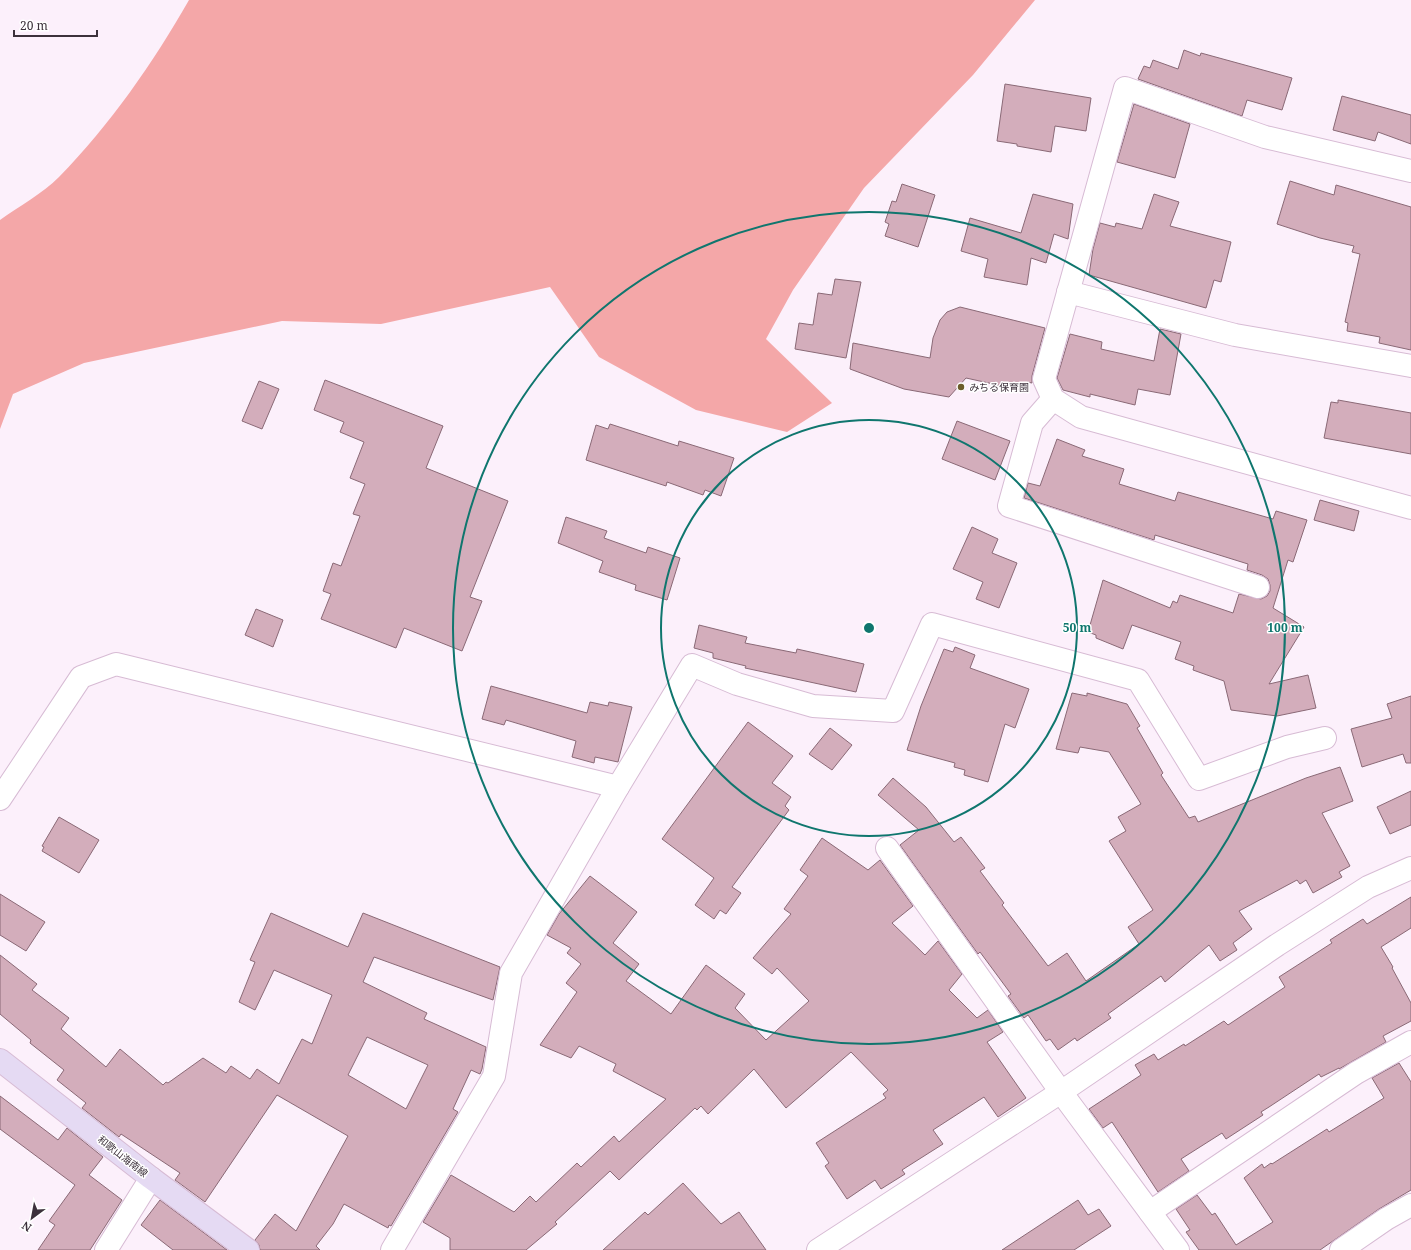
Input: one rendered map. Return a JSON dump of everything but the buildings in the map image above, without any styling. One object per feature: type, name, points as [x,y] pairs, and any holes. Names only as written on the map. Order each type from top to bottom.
[{"type":"main road","name":"和歌山海南線","points":[[0,1060],[151,1178],[248,1250]]},
{"type":"street","points":[[1411,171],[1265,138],[1125,88],[1083,234],[1044,379],[1053,399],[1081,417],[1411,508]]},
{"type":"street","points":[[1068,292],[1235,335],[1411,366]]},
{"type":"street","points":[[1053,399],[1032,423],[1009,506],[1258,588]]},
{"type":"street","points":[[392,1250],[494,1076],[511,973],[618,787],[692,664],[737,684],[813,706],[893,711],[932,624],[1138,680],[1199,779],[1287,747],[1325,738]]},
{"type":"street","points":[[0,798],[81,677],[116,664],[618,787]]},
{"type":"street","points":[[887,848],[1061,1092],[1178,1250]]},
{"type":"street","points":[[818,1250],[1061,1092],[1277,945],[1361,891],[1411,868]]},
{"type":"street","points":[[1150,1212],[1356,1073],[1411,1042]]},
{"type":"street","points":[[106,1250],[151,1178]]},
{"type":"street","points":[[1341,1250],[1386,1219],[1411,1205]]},
{"type":"shaded area","points":[[189,0],[1035,0],[973,75],[864,188],[793,290],[766,339],[832,403],[787,432],[696,410],[599,357],[550,287],[381,324],[282,321],[84,363],[13,394],[0,429],[0,220],[53,183],[78,157],[130,93],[161,47]]},
{"type":"place","name":"みちる保育園","points":[[961,387]]}]
